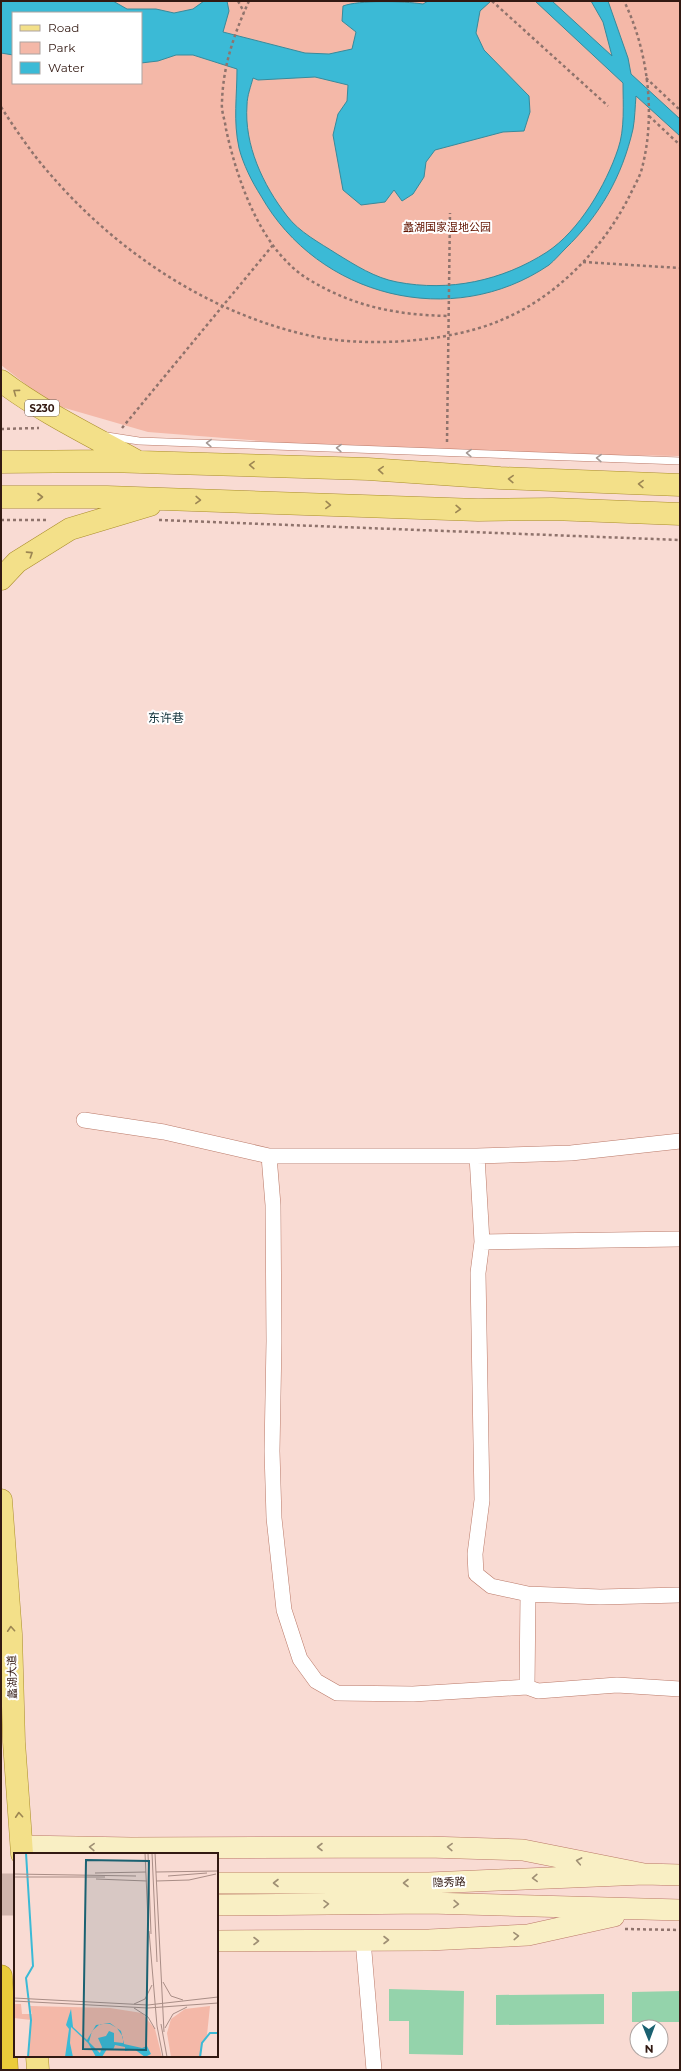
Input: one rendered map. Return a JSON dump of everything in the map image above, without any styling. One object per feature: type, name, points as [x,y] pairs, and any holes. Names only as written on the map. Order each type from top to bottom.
[{"type":"highway","points":[[1,1976],[7,2070]]},
{"type":"main road","name":"S230","points":[[1,381],[20,395],[85,433],[140,462]]},
{"type":"main road","points":[[1,462],[140,462],[368,469],[500,478],[680,485]]},
{"type":"main road","points":[[1,497],[169,499],[478,510],[552,509],[680,514]]},
{"type":"main road","points":[[1,579],[17,562],[70,529],[169,499]]},
{"type":"main road","name":"蠡湖大道","points":[[1,1500],[11,1634],[14,1742],[22,1850]]},
{"type":"main road","points":[[22,1850],[428,1847],[523,1850],[644,1874]]},
{"type":"main road","name":"隐秀路","points":[[218,1883],[429,1883],[644,1874],[680,1875]]},
{"type":"main road","name":"隐秀路","points":[[218,1904],[429,1903],[680,1910]]},
{"type":"main road","points":[[218,1941],[429,1940],[528,1935],[644,1910]]},
{"type":"main road","points":[[37,2057],[38,2070]]},
{"type":"street","points":[[84,1120],[164,1132],[269,1156],[477,1156],[571,1153],[680,1141]]},
{"type":"street","points":[[269,1156],[273,1205],[274,1341],[272,1452],[274,1518],[284,1610],[300,1659],[316,1681],[337,1693],[413,1694],[527,1687],[538,1691],[617,1685],[680,1689]]},
{"type":"street","points":[[477,1156],[482,1242],[478,1273],[482,1500],[475,1554],[476,1574],[491,1586],[528,1594],[600,1597],[680,1595]]},
{"type":"street","points":[[482,1242],[680,1239]]},
{"type":"street","points":[[527,1687],[528,1594]]},
{"type":"street","points":[[363,1940],[374,2070]]},
{"type":"lane","points":[[85,433],[139,441],[680,461]]},
{"type":"path","points":[[238,1],[244,12]]},
{"type":"path","points":[[249,1],[237,27],[224,71],[222,104],[231,152],[249,204],[273,245],[288,262],[307,279],[362,304],[392,313],[449,316]]},
{"type":"path","points":[[492,1],[608,106]]},
{"type":"path","points":[[1,107],[49,174],[82,209],[117,239],[193,292],[266,324],[309,336],[348,341],[400,342],[449,336],[499,322],[536,302],[570,276],[599,244],[622,211],[642,170],[648,137],[646,78],[640,44],[624,1]]},
{"type":"path","points":[[646,78],[680,110]]},
{"type":"path","points":[[648,116],[680,145]]},
{"type":"path","points":[[447,452],[450,213]]},
{"type":"path","points":[[114,437],[273,245]]},
{"type":"path","points":[[583,262],[680,268]]},
{"type":"path","points":[[151,520],[680,540]]},
{"type":"green space","name":"蠡湖国家湿地公园","points":[[1,1],[680,1],[680,456],[399,452],[148,432],[51,404],[1,365]]},
{"type":"water","points":[[1,1],[113,1],[127,9],[156,9],[174,13],[193,9],[204,1],[227,1],[229,11],[223,32],[305,53],[329,54],[352,49],[356,32],[342,21],[343,6],[370,2],[404,2],[423,4],[428,1],[491,1],[480,11],[476,33],[484,50],[529,96],[530,112],[524,131],[503,132],[435,150],[426,162],[424,177],[413,194],[402,201],[394,190],[385,202],[361,205],[343,190],[333,135],[338,114],[347,101],[348,85],[315,77],[258,80],[253,78],[248,95],[247,120],[252,150],[270,191],[292,222],[317,241],[366,271],[389,280],[417,285],[436,286],[475,282],[512,270],[547,252],[559,243],[580,220],[599,192],[613,163],[622,133],[623,83],[535,1],[552,1],[612,56],[603,22],[591,1],[608,1],[628,58],[631,74],[680,119],[680,136],[636,96],[633,129],[623,163],[616,179],[599,209],[589,223],[549,265],[511,285],[471,296],[430,299],[390,293],[352,280],[316,259],[286,231],[254,185],[239,148],[236,128],[237,69],[193,55],[176,55],[158,61],[142,63],[142,12],[12,12],[12,55],[1,53]]},
{"type":"building","points":[[389,1989],[464,1991],[463,2055],[409,2054],[409,2021],[389,2021]]},
{"type":"building","points":[[680,1991],[680,2022],[669,2022],[669,2019],[632,2019],[632,1992]]},
{"type":"building","points":[[604,1994],[604,2024],[496,2025],[496,1995]]},
{"type":"tunnel","points":[[1,1884],[14,1884]]},
{"type":"tunnel","points":[[1,1905],[14,1905]]},
{"type":"district","name":"东许巷","points":[[166,717]]}]
